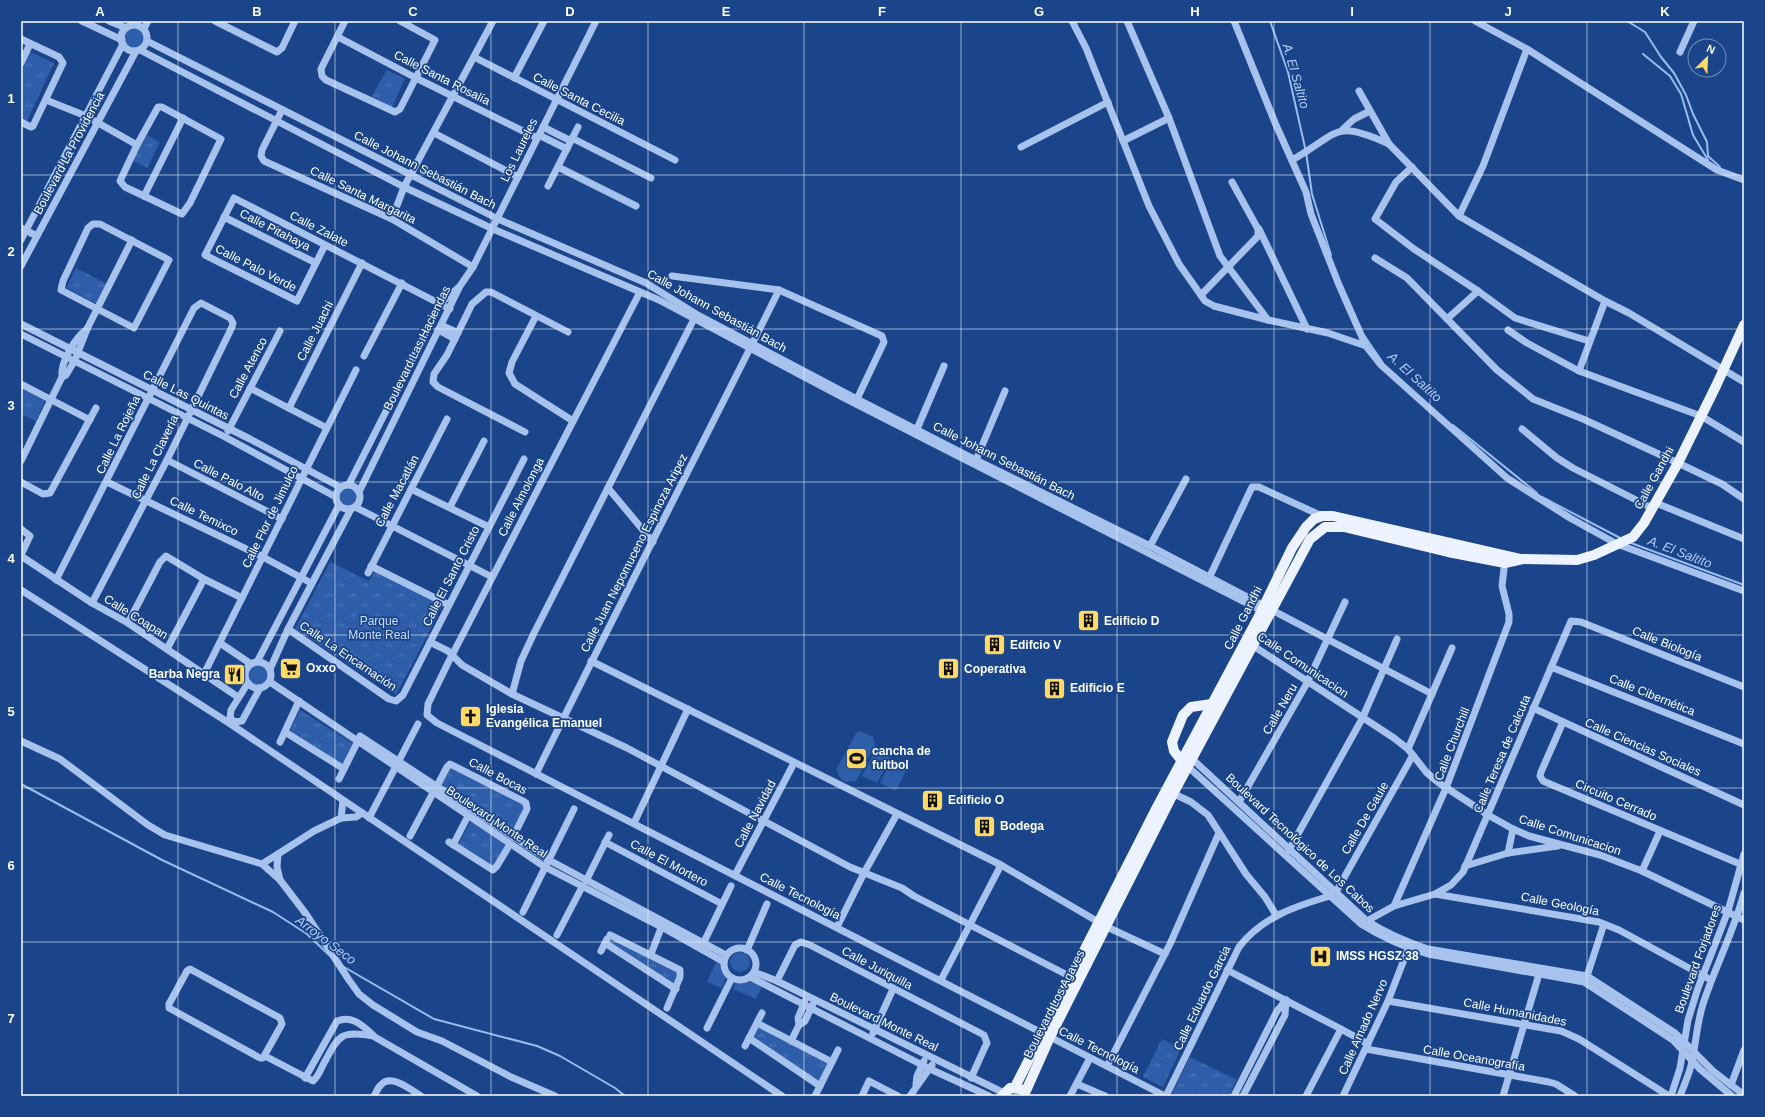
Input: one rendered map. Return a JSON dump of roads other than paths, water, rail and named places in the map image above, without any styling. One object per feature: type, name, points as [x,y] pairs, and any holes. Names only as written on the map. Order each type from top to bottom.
[{"type":"main road","name":"Calle Gandhi","points":[[1266,609],[1303,548],[1310,539],[1324,527],[1334,526],[1351,529],[1448,552],[1523,559],[1577,560],[1594,555],[1636,534],[1678,463],[1743,329]]},
{"type":"main road","name":"Calle Gandhi","points":[[1186,760],[1249,643],[1299,536],[1314,519],[1322,516],[1339,517],[1505,558]]},
{"type":"main road","name":"Calle Gandhi","points":[[1103,924],[1186,760],[1212,704],[1249,643]]},
{"type":"main road","points":[[1186,760],[1174,751],[1172,742],[1182,715],[1191,707],[1212,704]]},
{"type":"main road","name":"Boulevard Los Agaves","points":[[1026,1094],[1046,1035],[1071,977],[1103,924]]},
{"type":"main road","name":"Boulevard Los Agaves","points":[[1015,1087],[1046,1035],[1103,924]]},
{"type":"main road","points":[[1003,1095],[1010,1088],[1015,1087],[1026,1094]]},
{"type":"street","points":[[82,21],[122,42],[128,50],[138,50],[147,41],[147,35],[144,29],[109,21]]},
{"type":"street","points":[[144,29],[148,21]]},
{"type":"street","points":[[215,21],[278,52],[282,48],[295,21]]},
{"type":"street","points":[[345,21],[321,69],[322,76],[326,80],[395,112],[400,109],[435,40],[400,21]]},
{"type":"street","points":[[392,219],[404,187],[493,21]]},
{"type":"street","points":[[514,78],[544,21]]},
{"type":"street","name":"Los Laureles","points":[[460,286],[473,267],[493,229],[596,21]]},
{"type":"street","points":[[1072,21],[1086,48],[1149,206],[1166,241],[1182,268],[1208,304],[1268,320],[1328,333],[1366,346]]},
{"type":"street","points":[[1127,21],[1169,118],[1217,248],[1228,268],[1268,320]]},
{"type":"street","points":[[1234,21],[1306,192],[1311,214],[1322,244],[1366,346],[1381,365],[1397,382],[1507,478],[1570,518],[1617,544],[1744,591]]},
{"type":"street","points":[[1475,21],[1527,49],[1711,166],[1744,180]]},
{"type":"street","points":[[1680,52],[1694,21]]},
{"type":"street","points":[[122,42],[122,34],[131,25]]},
{"type":"street","name":"Calle Santa Rosalía","points":[[338,37],[453,97],[567,149]]},
{"type":"street","points":[[21,39],[62,61],[46,100],[32,127],[21,122]]},
{"type":"street","name":"Calle Johann Sebastián Bach","points":[[147,41],[498,219],[646,283],[751,346],[1266,609]]},
{"type":"street","name":"Boulevard La Providencia","points":[[22,234],[84,119],[122,42]]},
{"type":"street","points":[[21,63],[30,44]]},
{"type":"street","points":[[1459,216],[1483,166],[1527,49]]},
{"type":"street","name":"Boulevard La Providencia","points":[[21,266],[138,50]]},
{"type":"street","name":"Calle Johann Sebastián Bach","points":[[138,50],[404,187],[493,229],[640,292],[751,346],[1150,546],[1266,609]]},
{"type":"street","name":"Calle Santa Cecilia","points":[[474,57],[675,160]]},
{"type":"street","points":[[1359,91],[1389,144],[1459,216],[1605,301],[1629,313],[1744,382]]},
{"type":"street","points":[[46,100],[137,144]]},
{"type":"street","points":[[1021,147],[1108,102]]},
{"type":"street","points":[[158,107],[162,107],[219,137],[221,141],[190,203],[184,212],[179,214],[125,187],[120,181],[137,144],[158,107]]},
{"type":"street","points":[[277,121],[282,110]]},
{"type":"street","points":[[1292,160],[1327,136],[1343,129],[1354,119],[1370,111]]},
{"type":"street","points":[[144,196],[183,118]]},
{"type":"street","points":[[1123,141],[1169,118]]},
{"type":"street","name":"Calle Santa Margarita","points":[[277,121],[262,150],[262,158],[392,219],[473,267]]},
{"type":"street","points":[[543,127],[572,139],[651,178]]},
{"type":"street","points":[[548,186],[578,127]]},
{"type":"street","points":[[1343,129],[1365,134],[1389,144]]},
{"type":"street","points":[[434,133],[518,177]]},
{"type":"street","points":[[558,167],[636,206]]},
{"type":"street","points":[[1412,167],[1396,182],[1376,219],[1414,249],[1478,291],[1514,318],[1589,341]]},
{"type":"street","points":[[1201,295],[1258,236],[1258,229],[1232,182]]},
{"type":"street","name":"Calle Zalate","points":[[205,255],[234,198],[441,303],[450,309]]},
{"type":"street","name":"Calle Pitahaya","points":[[224,217],[316,263]]},
{"type":"street","points":[[1254,218],[1307,329]]},
{"type":"street","points":[[98,223],[132,240],[169,260],[134,328],[63,292],[61,289],[88,228],[93,224],[98,223]]},
{"type":"street","points":[[22,234],[37,236]]},
{"type":"street","points":[[22,234],[33,243]]},
{"type":"street","points":[[62,377],[68,373],[79,353],[87,329],[132,240]]},
{"type":"street","points":[[316,263],[325,245]]},
{"type":"street","name":"Calle Palo Verde","points":[[205,255],[297,301],[316,263]]},
{"type":"street","points":[[1375,258],[1407,278],[1497,370],[1533,399],[1583,419],[1678,463],[1722,484],[1744,499]]},
{"type":"street","name":"Calle Juachi","points":[[289,408],[362,263]]},
{"type":"street","points":[[672,276],[779,290],[884,338],[884,342],[857,399]]},
{"type":"street","points":[[364,356],[402,283]]},
{"type":"street","name":"Boulevard Las Haciendas","points":[[349,484],[441,303],[460,286]]},
{"type":"street","name":"Boulevard Las Haciendas","points":[[359,492],[460,286]]},
{"type":"street","name":"Calle Juan Nepomuceno Espinoza Aripez","points":[[536,774],[591,660],[653,542],[779,290]]},
{"type":"street","points":[[1447,319],[1478,291]]},
{"type":"street","points":[[526,432],[435,384],[433,378],[434,374],[457,336],[472,304],[486,292],[491,292],[568,332]]},
{"type":"street","name":"Calle Almolonga","points":[[427,715],[428,704],[452,656],[640,292]]},
{"type":"street","points":[[1579,371],[1605,301]]},
{"type":"street","name":"Calle La Clavería","points":[[92,603],[146,501],[186,417],[191,410],[232,327],[232,320],[201,303]]},
{"type":"street","name":"Calle La Rojeña","points":[[56,580],[194,308],[197,304],[201,303]]},
{"type":"street","points":[[536,316],[512,362],[509,373],[515,384],[573,421]]},
{"type":"street","points":[[512,694],[521,661],[534,633],[694,318]]},
{"type":"street","name":"Calle Las Quintas","points":[[21,324],[229,428],[340,487]]},
{"type":"street","points":[[440,328],[457,336]]},
{"type":"street","points":[[21,461],[62,377],[62,370],[71,350],[80,334],[87,329]]},
{"type":"street","points":[[1508,330],[1527,343],[1579,371],[1702,416],[1744,442]]},
{"type":"street","name":"Calle Atenco","points":[[225,436],[280,331]]},
{"type":"street","name":"Calle Las Quintas","points":[[21,334],[225,436],[336,497]]},
{"type":"street","points":[[917,430],[944,366]]},
{"type":"street","name":"Calle Flor de Jimulco","points":[[204,674],[356,370]]},
{"type":"street","points":[[21,384],[90,420]]},
{"type":"street","points":[[250,388],[327,428]]},
{"type":"street","points":[[976,460],[1005,391]]},
{"type":"street","points":[[21,482],[43,494],[50,493],[96,408]]},
{"type":"street","name":"Calle Macatlán","points":[[368,573],[391,525],[447,419]]},
{"type":"street","points":[[1522,429],[1557,458],[1573,468],[1654,505],[1744,539]]},
{"type":"street","points":[[450,507],[484,441]]},
{"type":"street","name":"Calle El Santo Cristo","points":[[396,701],[403,695],[524,459]]},
{"type":"street","name":"Calle Palo Alto","points":[[166,460],[282,519]]},
{"type":"street","points":[[1150,546],[1186,479]]},
{"type":"street","name":"Calle Temixco","points":[[107,482],[263,557],[311,583]]},
{"type":"street","points":[[231,722],[242,721],[260,688],[270,680],[270,669],[311,583],[353,508],[360,500],[359,492],[354,486],[349,484],[340,487],[336,497],[339,505],[344,508],[353,508],[391,525],[492,577]]},
{"type":"street","points":[[1209,578],[1252,487],[1259,487],[1322,516]]},
{"type":"street","points":[[608,488],[653,542]]},
{"type":"street","points":[[411,489],[489,527]]},
{"type":"street","points":[[260,688],[255,688],[248,683],[245,673],[254,663],[339,505]]},
{"type":"street","points":[[21,529],[28,532],[30,536],[21,556]]},
{"type":"street","name":"Calle Coapan","points":[[21,556],[92,603],[128,623],[238,697]]},
{"type":"street","points":[[128,623],[164,556],[169,557],[204,579],[242,598]]},
{"type":"street","name":"Calle Churchill","points":[[1394,906],[1446,788],[1509,622],[1509,614],[1502,586],[1505,558]]},
{"type":"street","points":[[371,566],[449,605]]},
{"type":"street","points":[[167,649],[204,579]]},
{"type":"street","points":[[21,590],[231,722],[343,801],[782,1096]]},
{"type":"street","name":"Calle Neru","points":[[1239,802],[1307,683],[1345,602]]},
{"type":"street","points":[[1266,609],[1432,694]]},
{"type":"street","name":"Calle Teresa de Calcuta","points":[[1435,894],[1456,881],[1465,866],[1569,624],[1573,620],[1581,622]]},
{"type":"street","name":"Calle Biología","points":[[1581,622],[1744,687]]},
{"type":"street","name":"Calle La Encarnación","points":[[288,629],[389,699],[396,701]]},
{"type":"street","points":[[1289,850],[1362,719],[1397,639]]},
{"type":"street","points":[[430,642],[448,652],[462,665],[512,694],[562,719],[627,748],[809,846],[864,873],[902,888],[914,896],[1071,977]]},
{"type":"street","points":[[220,643],[254,663],[264,664],[270,669]]},
{"type":"street","name":"Calle Comunicacion","points":[[1249,643],[1411,752],[1427,773],[1446,788],[1513,829],[1560,845],[1606,857],[1642,870],[1741,918]]},
{"type":"street","name":"Calle De Gaule","points":[[1333,894],[1411,752],[1432,694],[1452,648]]},
{"type":"street","points":[[591,660],[794,763],[1001,865],[1103,924],[1165,954]]},
{"type":"street","name":"Calle Cibernética","points":[[1551,667],[1744,744]]},
{"type":"street","name":"Boulevard Monte Real","points":[[270,680],[358,740],[438,786],[511,840],[545,868],[584,884],[665,926],[726,955]]},
{"type":"street","name":"Boulevard Monte Real","points":[[270,680],[397,763],[433,793],[468,816],[549,860],[584,884]]},
{"type":"street","points":[[231,722],[229,715],[238,697],[248,683]]},
{"type":"street","points":[[280,742],[299,701]]},
{"type":"street","points":[[634,823],[688,708]]},
{"type":"street","name":"Calle Ciencias Sociales","points":[[1533,708],[1744,805]]},
{"type":"street","name":"Calle Tecnología","points":[[427,715],[437,723],[1165,1096]]},
{"type":"street","name":"Circuito Cerrado","points":[[1563,722],[1542,769],[1541,778],[1546,783],[1740,864]]},
{"type":"street","points":[[369,818],[418,724]]},
{"type":"street","points":[[285,732],[344,769]]},
{"type":"street","points":[[339,779],[358,740]]},
{"type":"street","points":[[21,741],[60,759],[148,825],[165,835],[262,864],[280,880],[306,914],[335,961],[359,994],[373,1005],[417,1032],[442,1041],[511,1077],[555,1096]]},
{"type":"street","name":"Boulevard Tecnológico de Los Cabos","points":[[1186,760],[1239,802],[1333,894]]},
{"type":"street","name":"Boulevard Tecnológico de Los Cabos","points":[[1186,760],[1380,936],[1428,954],[1576,980],[1587,984],[1666,1035],[1692,1062],[1732,1096]]},
{"type":"street","name":"Calle Navidad","points":[[735,875],[794,763]]},
{"type":"street","name":"Calle Bocas","points":[[438,786],[450,764],[523,800],[526,803],[527,809],[511,840]]},
{"type":"street","points":[[1170,792],[1200,808],[1208,815],[1246,874],[1265,897],[1276,915]]},
{"type":"street","points":[[410,836],[433,793]]},
{"type":"street","points":[[341,818],[343,801]]},
{"type":"street","points":[[523,912],[574,809]]},
{"type":"street","points":[[262,864],[314,831],[341,818],[356,817],[362,813]]},
{"type":"street","points":[[837,927],[864,873],[898,814]]},
{"type":"street","points":[[468,816],[451,843],[493,870],[497,866],[511,840]]},
{"type":"street","points":[[1508,853],[1513,829]]},
{"type":"street","points":[[1642,870],[1660,831]]},
{"type":"street","points":[[1107,1066],[1165,954],[1219,833]]},
{"type":"street","points":[[557,935],[609,835]]},
{"type":"street","name":"Calle El Mortero","points":[[605,842],[722,904]]},
{"type":"street","points":[[1465,866],[1508,853],[1560,845]]},
{"type":"street","points":[[278,854],[277,868],[280,880]]},
{"type":"street","name":"Boulevard Forjadores","points":[[1670,1096],[1680,1068],[1683,1041],[1688,1020],[1703,974],[1728,911],[1744,854]]},
{"type":"street","points":[[941,980],[1001,865]]},
{"type":"street","points":[[703,944],[731,886]]},
{"type":"street","name":"Boulevard Forjadores","points":[[1680,1096],[1692,1062],[1698,1020],[1711,980],[1727,939],[1741,918],[1744,893]]},
{"type":"street","name":"Calle Eduardo Garcia","points":[[1165,1096],[1227,970],[1247,938],[1276,915],[1333,894]]},
{"type":"street","name":"Calle Geología","points":[[1394,906],[1435,894],[1604,924],[1703,974],[1711,980]]},
{"type":"street","points":[[747,950],[767,904]]},
{"type":"street","points":[[1364,922],[1394,906]]},
{"type":"street","points":[[1587,976],[1604,924]]},
{"type":"street","points":[[651,954],[665,926]]},
{"type":"street","name":"Boulevard Monte Real","points":[[665,926],[724,962]]},
{"type":"street","points":[[601,951],[610,935]]},
{"type":"street","points":[[610,935],[651,954],[680,970],[680,977],[676,989],[667,1008]]},
{"type":"street","points":[[610,935],[666,967]]},
{"type":"street","name":"Calle Juriquilla","points":[[777,981],[792,949],[801,942],[810,946],[893,990],[984,1035],[987,1042],[986,1047],[971,1078]]},
{"type":"street","points":[[605,943],[676,989]]},
{"type":"street","name":"Boulevard Tecnológico de Los Cabos","points":[[1410,946],[1587,976],[1665,1026],[1683,1041],[1713,1071],[1744,1095]]},
{"type":"street","name":"Calle Amado Nervo","points":[[1344,1096],[1388,1001],[1410,946]]},
{"type":"street","points":[[737,948],[747,950],[756,960],[752,974],[741,980],[732,978],[726,973],[724,962],[726,955],[737,948]]},
{"type":"street","points":[[265,1056],[282,1024],[280,1018],[193,970],[190,969],[187,971],[169,1004],[169,1008],[172,1011],[260,1058],[265,1056],[313,1081],[335,1045],[345,1034],[353,1032],[373,1036]]},
{"type":"street","name":"Calle Oceanografía","points":[[1227,970],[1341,1029],[1367,1046],[1508,1076],[1556,1084],[1575,1096]]},
{"type":"street","name":"Boulevard Monte Real","points":[[752,974],[777,981],[810,999],[927,1055],[1003,1095]]},
{"type":"street","name":"Boulevard Monte Real","points":[[752,974],[812,1009],[930,1069],[989,1096]]},
{"type":"street","points":[[1503,1096],[1539,974]]},
{"type":"street","points":[[706,1028],[732,978]]},
{"type":"street","points":[[871,1038],[893,990]]},
{"type":"street","points":[[791,1041],[799,1025],[805,1021],[812,1009],[810,999],[804,1004],[798,1018],[799,1025]]},
{"type":"street","points":[[1234,1096],[1277,1011],[1286,1000]]},
{"type":"street","points":[[1243,1096],[1285,1015],[1286,1000]]},
{"type":"street","name":"Calle Humanidades","points":[[1388,1001],[1561,1030],[1571,1034],[1670,1096]]},
{"type":"street","points":[[745,1046],[762,1013]]},
{"type":"street","points":[[305,1078],[336,1021],[348,1019],[360,1023],[373,1036],[477,1096]]},
{"type":"street","points":[[757,1024],[832,1062]]},
{"type":"street","points":[[1306,1096],[1341,1029]]},
{"type":"street","points":[[749,1038],[820,1086]]},
{"type":"street","points":[[815,1096],[838,1050]]},
{"type":"street","points":[[1731,1085],[1744,1050]]},
{"type":"street","points":[[916,1085],[922,1064],[927,1055]]},
{"type":"street","points":[[1070,1096],[1090,1058]]},
{"type":"street","points":[[910,1096],[916,1085],[930,1069],[934,1059]]},
{"type":"street","points":[[374,1096],[381,1085],[386,1081],[395,1081],[421,1096]]},
{"type":"street","points":[[862,1096],[869,1081],[898,1096]]},
{"type":"street","points":[[1077,1084],[1105,1096]]},
{"type":"waterway","name":"A. El Saltito","points":[[1270,21],[1288,72],[1306,152],[1312,194],[1331,255]]},
{"type":"waterway","points":[[1627,21],[1645,32],[1661,57],[1674,73],[1686,95],[1693,114],[1707,142],[1708,156],[1720,167]]},
{"type":"waterway","points":[[1643,54],[1670,76],[1681,94],[1693,135],[1708,160]]},
{"type":"waterway","name":"A. El Saltito","points":[[1364,335],[1383,363]]},
{"type":"waterway","name":"A. El Saltito","points":[[1453,425],[1537,493]]},
{"type":"waterway","name":"A. El Saltito","points":[[1542,497],[1622,539]]},
{"type":"waterway","name":"A. El Saltito","points":[[1631,543],[1744,585]]},
{"type":"waterway","name":"Arroyo Seco","points":[[21,784],[162,860],[273,912],[307,934],[330,956]]},
{"type":"waterway","name":"Arroyo Seco","points":[[344,967],[434,1019],[537,1046],[560,1056],[615,1088],[625,1096]]},
{"type":"place","name":"Edificio D","points":[[1088,621]]},
{"type":"place","name":"Edifcio V","points":[[995,645]]},
{"type":"place","name":"Oxxo","points":[[290,668]]},
{"type":"place","name":"Coperativa","points":[[949,669]]},
{"type":"place","name":"Barba Negra","points":[[235,674]]},
{"type":"place","name":"Edificio E","points":[[1054,688]]},
{"type":"place","name":"Iglesia Evangélica Emanuel","points":[[470,716]]},
{"type":"place","name":"cancha de fultbol","points":[[856,758]]},
{"type":"place","name":"Edificio O","points":[[932,800]]},
{"type":"place","name":"Bodega","points":[[984,826]]},
{"type":"place","name":"IMSS HGSZ 38","points":[[1321,956]]},
{"type":"park label","name":"Parque Monte Real","points":[[379,628]]}]
